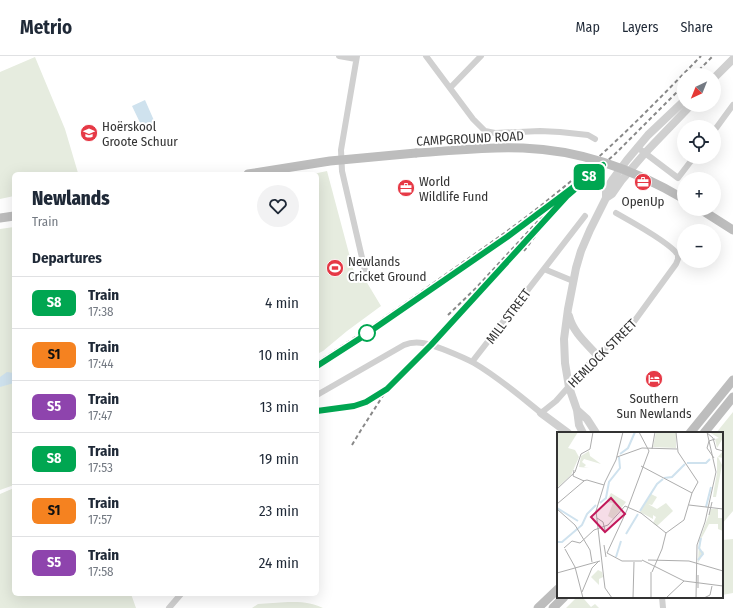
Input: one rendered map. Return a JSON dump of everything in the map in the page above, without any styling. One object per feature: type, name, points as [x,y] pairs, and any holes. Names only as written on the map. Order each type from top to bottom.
[{"type":"main road","name":"CAMPGROUND ROAD","points":[[261,172],[341,160],[416,153],[497,148],[524,148],[558,151],[601,161],[642,176],[677,195]]},
{"type":"main road","points":[[0,218],[12,216]]},
{"type":"main road","points":[[711,216],[733,230]]},
{"type":"main road","points":[[691,432],[733,380]]},
{"type":"main road","points":[[705,432],[733,397]]},
{"type":"main road","points":[[538,608],[557,591]]},
{"type":"main road","points":[[553,608],[563,598]]},
{"type":"street","points":[[339,56],[357,58],[341,150],[341,160],[366,275]]},
{"type":"street","points":[[426,56],[473,119],[485,131],[495,133],[540,131],[560,132],[588,135],[595,138]]},
{"type":"street","points":[[450,88],[481,56]]},
{"type":"street","points":[[721,71],[733,58]]},
{"type":"street","points":[[721,121],[733,105]]},
{"type":"street","points":[[582,432],[579,425],[577,410],[569,387],[565,363],[564,339],[576,268],[590,230],[606,198],[606,190],[637,147],[677,108]]},
{"type":"street","points":[[606,198],[612,194],[645,153],[684,112]]},
{"type":"street","points":[[637,147],[678,178],[689,164]]},
{"type":"street","name":"HEMLOCK STREET","points":[[541,413],[556,401],[597,355],[626,332],[634,323],[678,259],[678,254],[674,249],[616,213]]},
{"type":"street","name":"MILL STREET","points":[[472,362],[585,216]]},
{"type":"street","points":[[544,269],[573,281]]},
{"type":"street","points":[[568,309],[570,321],[574,329],[580,338],[597,355]]},
{"type":"street","points":[[319,395],[404,345],[411,342],[419,342],[438,347],[472,362],[499,379],[567,432]]},
{"type":"street","points":[[577,410],[587,419],[595,432]]},
{"type":"street","points":[[169,608],[179,596]]},
{"type":"street","points":[[662,598],[663,608]]},
{"type":"shaded area","points":[[35,57],[65,129],[78,172],[12,172],[12,196],[0,199],[0,72]]},
{"type":"shaded area","name":"Newlands Cricket Ground","points":[[327,171],[355,276],[363,276],[381,306],[319,353],[319,173]]},
{"type":"shaded area","points":[[12,227],[12,486],[0,490],[0,229]]},
{"type":"shaded area","points":[[733,412],[733,511],[723,523],[723,432],[717,432]]},
{"type":"shaded area","points":[[12,489],[12,596],[132,596],[136,608],[0,608],[0,494]]},
{"type":"shaded area","points":[[733,539],[733,593],[723,595],[723,540]]},
{"type":"shaded area","points":[[575,599],[584,599],[591,607],[595,604],[599,608],[566,608]]},
{"type":"shaded area","points":[[288,602],[306,603],[323,608],[252,608],[258,604]]},
{"type":"water","points":[[145,100],[156,125],[144,131],[132,106]]},
{"type":"water","points":[[7,372],[12,373],[12,384],[0,387],[0,377]]},
{"type":"railway","points":[[319,361],[396,310],[527,217],[593,162],[648,110],[701,56]]},
{"type":"railway","points":[[701,68],[713,56]]},
{"type":"railway","points":[[448,315],[476,288],[538,221],[614,155],[677,92]]},
{"type":"railway","points":[[524,251],[550,216]]},
{"type":"railway","points":[[319,411],[354,406],[365,402],[387,389],[431,345],[524,244]]},
{"type":"railway","points":[[352,445],[386,391]]},
{"type":"train","name":"S8","points":[[319,365],[507,237],[603,165],[567,196],[481,292],[387,389],[366,402],[354,406],[319,410]]},
{"type":"place","name":"Hoërskool Groote Schuur","points":[[89,133]]},
{"type":"place","name":"OpenUp","points":[[643,182]]},
{"type":"place","name":"World Wildlife Fund","points":[[406,188]]},
{"type":"place","name":"Newlands Cricket Ground","points":[[335,268]]},
{"type":"place","name":"Southern Sun Newlands","points":[[654,379]]}]
